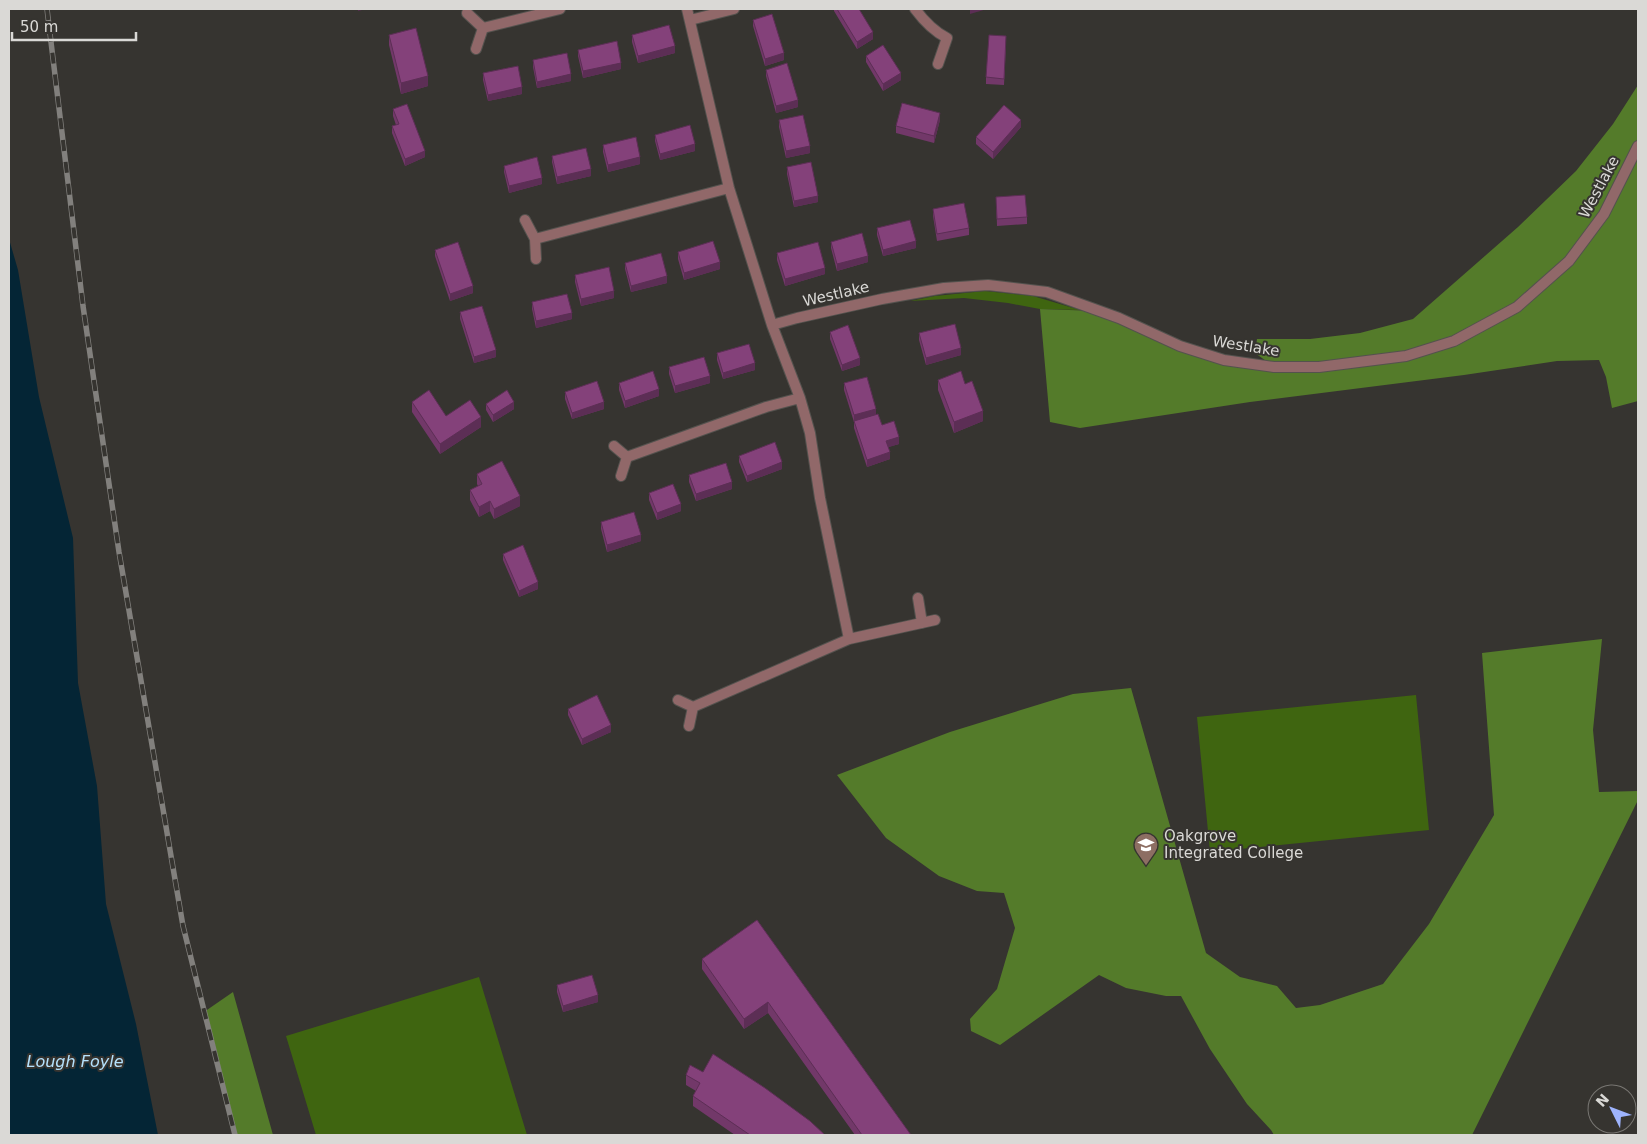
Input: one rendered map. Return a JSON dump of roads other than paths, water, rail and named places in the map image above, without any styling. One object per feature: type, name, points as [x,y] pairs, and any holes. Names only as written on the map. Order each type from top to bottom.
[{"type":"street","points":[[483,28],[560,9]]},
{"type":"street","points":[[687,9],[729,188],[772,325],[800,398],[810,433],[820,498],[849,639]]},
{"type":"street","points":[[690,20],[734,9]]},
{"type":"street","points":[[915,9],[924,21],[947,38],[938,64]]},
{"type":"street","points":[[467,14],[483,28]]},
{"type":"street","points":[[476,49],[483,28]]},
{"type":"street","name":"Westlake","points":[[772,325],[882,299],[944,288],[988,285],[1047,292],[1119,318],[1180,346],[1224,360],[1274,367],[1319,367],[1406,356],[1454,341],[1517,307],[1569,261],[1604,214],[1638,146]]},
{"type":"street","points":[[535,239],[729,188]]},
{"type":"street","points":[[525,220],[535,239],[536,259]]},
{"type":"street","points":[[627,457],[766,407],[800,398]]},
{"type":"street","points":[[614,446],[627,457]]},
{"type":"street","points":[[621,476],[627,457]]},
{"type":"street","points":[[918,598],[922,623]]},
{"type":"street","points":[[693,708],[849,639],[936,620]]},
{"type":"street","points":[[678,700],[693,708]]},
{"type":"street","points":[[689,726],[693,708]]},
{"type":"water","name":"Lough Foyle","points":[[9,239],[18,270],[39,397],[73,538],[78,683],[97,786],[106,904],[136,1024],[158,1135],[9,1135]]},
{"type":"railway","points":[[47,9],[83,306],[119,552],[183,926],[235,1135]]},
{"type":"place","name":"Oakgrove Integrated College","points":[[1146,866]]}]
